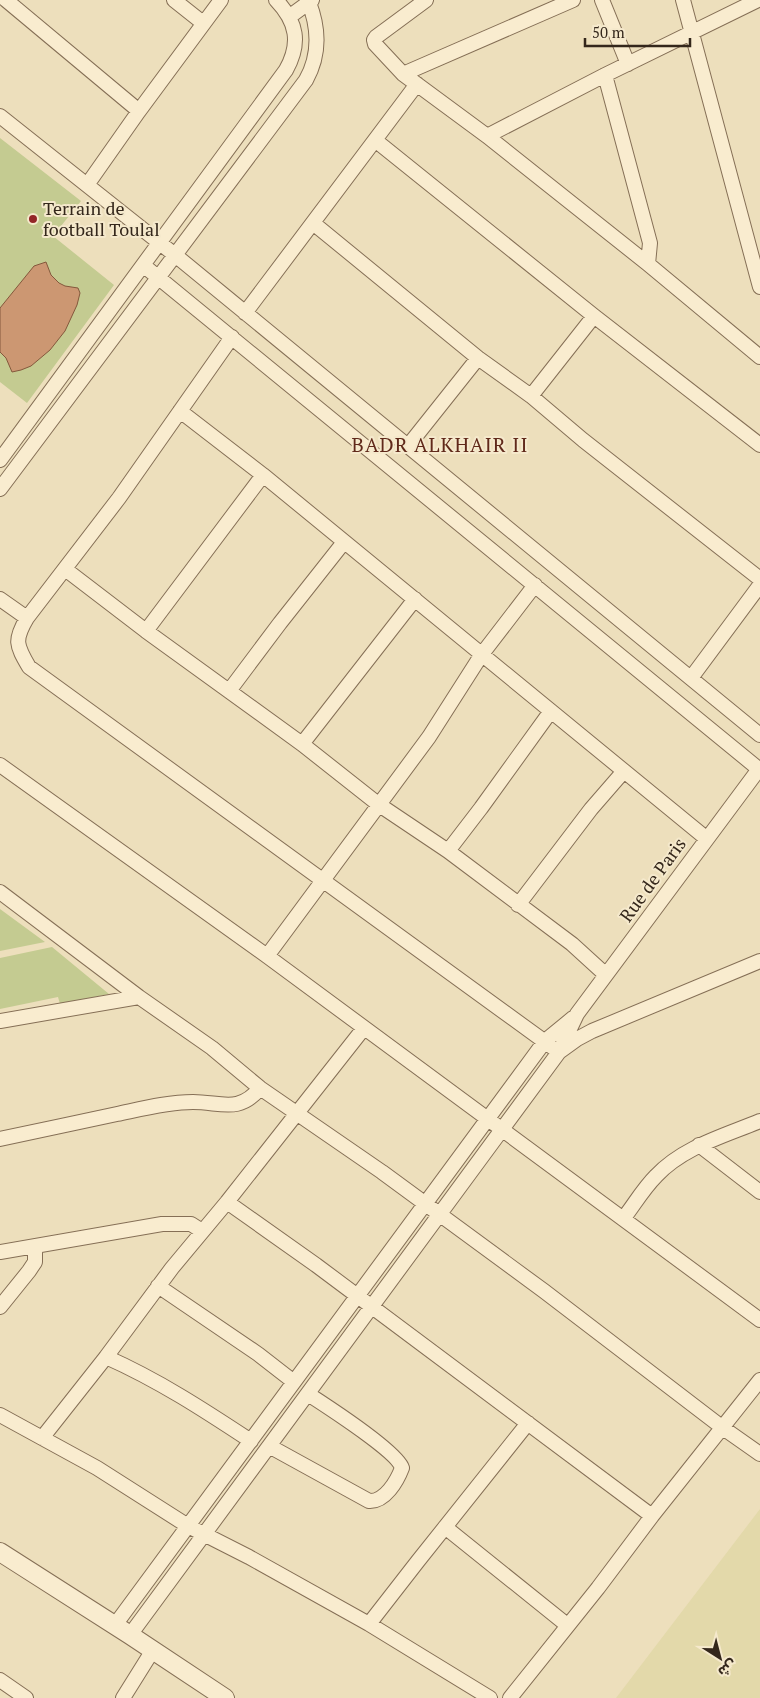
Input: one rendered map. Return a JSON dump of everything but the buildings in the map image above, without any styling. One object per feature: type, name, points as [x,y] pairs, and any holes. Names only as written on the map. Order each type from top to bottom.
[{"type":"street","points":[[6,0],[140,111]]},
{"type":"street","points":[[174,0],[203,23]]},
{"type":"street","points":[[87,186],[221,0]]},
{"type":"street","points":[[0,460],[293,59],[296,46],[295,35],[287,12],[276,0]]},
{"type":"street","points":[[426,0],[376,37],[374,40],[375,44],[403,74],[487,136],[648,264],[760,357]]},
{"type":"street","points":[[403,74],[573,0]]},
{"type":"street","points":[[602,0],[628,64]]},
{"type":"street","points":[[684,0],[760,287]]},
{"type":"street","points":[[487,136],[605,75],[758,0]]},
{"type":"street","points":[[0,489],[313,69],[317,44],[310,1],[289,17]]},
{"type":"street","points":[[605,75],[650,243],[648,264]]},
{"type":"street","points":[[245,313],[418,84]]},
{"type":"street","points":[[0,116],[160,243],[760,735]]},
{"type":"street","points":[[376,140],[594,316],[760,445]]},
{"type":"street","points":[[313,223],[478,358],[531,396],[583,440],[760,579]]},
{"type":"street","points":[[143,265],[760,769]]},
{"type":"street","points":[[531,396],[594,316]]},
{"type":"street","points":[[232,337],[118,498],[27,618],[18,634],[19,646],[30,667],[36,673],[559,1052]]},
{"type":"street","points":[[408,446],[478,358]]},
{"type":"street","points":[[180,412],[263,475],[707,839]]},
{"type":"street","points":[[146,631],[263,475]]},
{"type":"street","points":[[229,691],[344,542]]},
{"type":"street","points":[[65,569],[146,631],[302,744],[378,804],[448,851],[572,944],[606,975]]},
{"type":"street","points":[[267,956],[428,737],[482,654],[535,585]]},
{"type":"street","points":[[691,678],[760,585]]},
{"type":"street","points":[[0,599],[27,618]]},
{"type":"street","points":[[302,744],[415,599]]},
{"type":"street","points":[[448,851],[551,711]]},
{"type":"street","points":[[0,765],[267,956],[760,1320]]},
{"type":"street","name":"Rue de Paris","points":[[577,1014],[760,769]]},
{"type":"street","points":[[518,905],[591,809],[624,770]]},
{"type":"street","points":[[0,892],[139,997],[212,1048],[260,1088],[440,1214],[760,1454]]},
{"type":"street","points":[[559,1052],[592,1031],[760,960]]},
{"type":"street","points":[[0,1021],[139,997]]},
{"type":"street","points":[[115,1625],[545,1041],[577,1014]]},
{"type":"street","points":[[130,1635],[559,1052],[577,1014]]},
{"type":"street","points":[[42,1438],[106,1357],[158,1286],[228,1202],[364,1028]]},
{"type":"street","points":[[0,1139],[174,1103],[235,1104],[252,1098],[260,1088]]},
{"type":"street","points":[[623,1219],[656,1176],[674,1160],[699,1145],[760,1121]]},
{"type":"street","points":[[699,1145],[760,1192]]},
{"type":"street","points":[[228,1202],[258,1222],[652,1516]]},
{"type":"street","points":[[0,1252],[162,1224],[191,1224],[202,1231]]},
{"type":"street","points":[[0,1307],[30,1271],[35,1262],[35,1246]]},
{"type":"street","points":[[158,1286],[258,1354],[294,1382]]},
{"type":"street","points":[[106,1357],[132,1368],[190,1400],[251,1440]]},
{"type":"street","points":[[510,1698],[760,1380]]},
{"type":"street","points":[[269,1446],[369,1501],[378,1501],[389,1490],[402,1468],[398,1461],[374,1441],[308,1394]]},
{"type":"street","points":[[0,1415],[97,1468],[188,1526],[369,1624],[490,1698]]},
{"type":"street","points":[[369,1624],[528,1423]]},
{"type":"street","points":[[444,1527],[567,1625]]},
{"type":"street","points":[[0,1552],[154,1650],[224,1698]]},
{"type":"street","points":[[123,1698],[154,1650]]},
{"type":"street","points":[[0,1680],[26,1698]]},
{"type":"shaded area","points":[[760,1509],[760,1698],[616,1698]]},
{"type":"green space","points":[[0,138],[81,201],[53,236],[114,285],[27,403],[0,382]]},
{"type":"green space","points":[[0,909],[45,942],[0,951]]},
{"type":"green space","points":[[52,947],[109,994],[60,1004],[58,997],[0,1009],[0,958]]},
{"type":"place","name":"Terrain de football Toulal","points":[[33,219]]},
{"type":"district","name":"BADR ALKHAIR II","points":[[440,445]]}]
